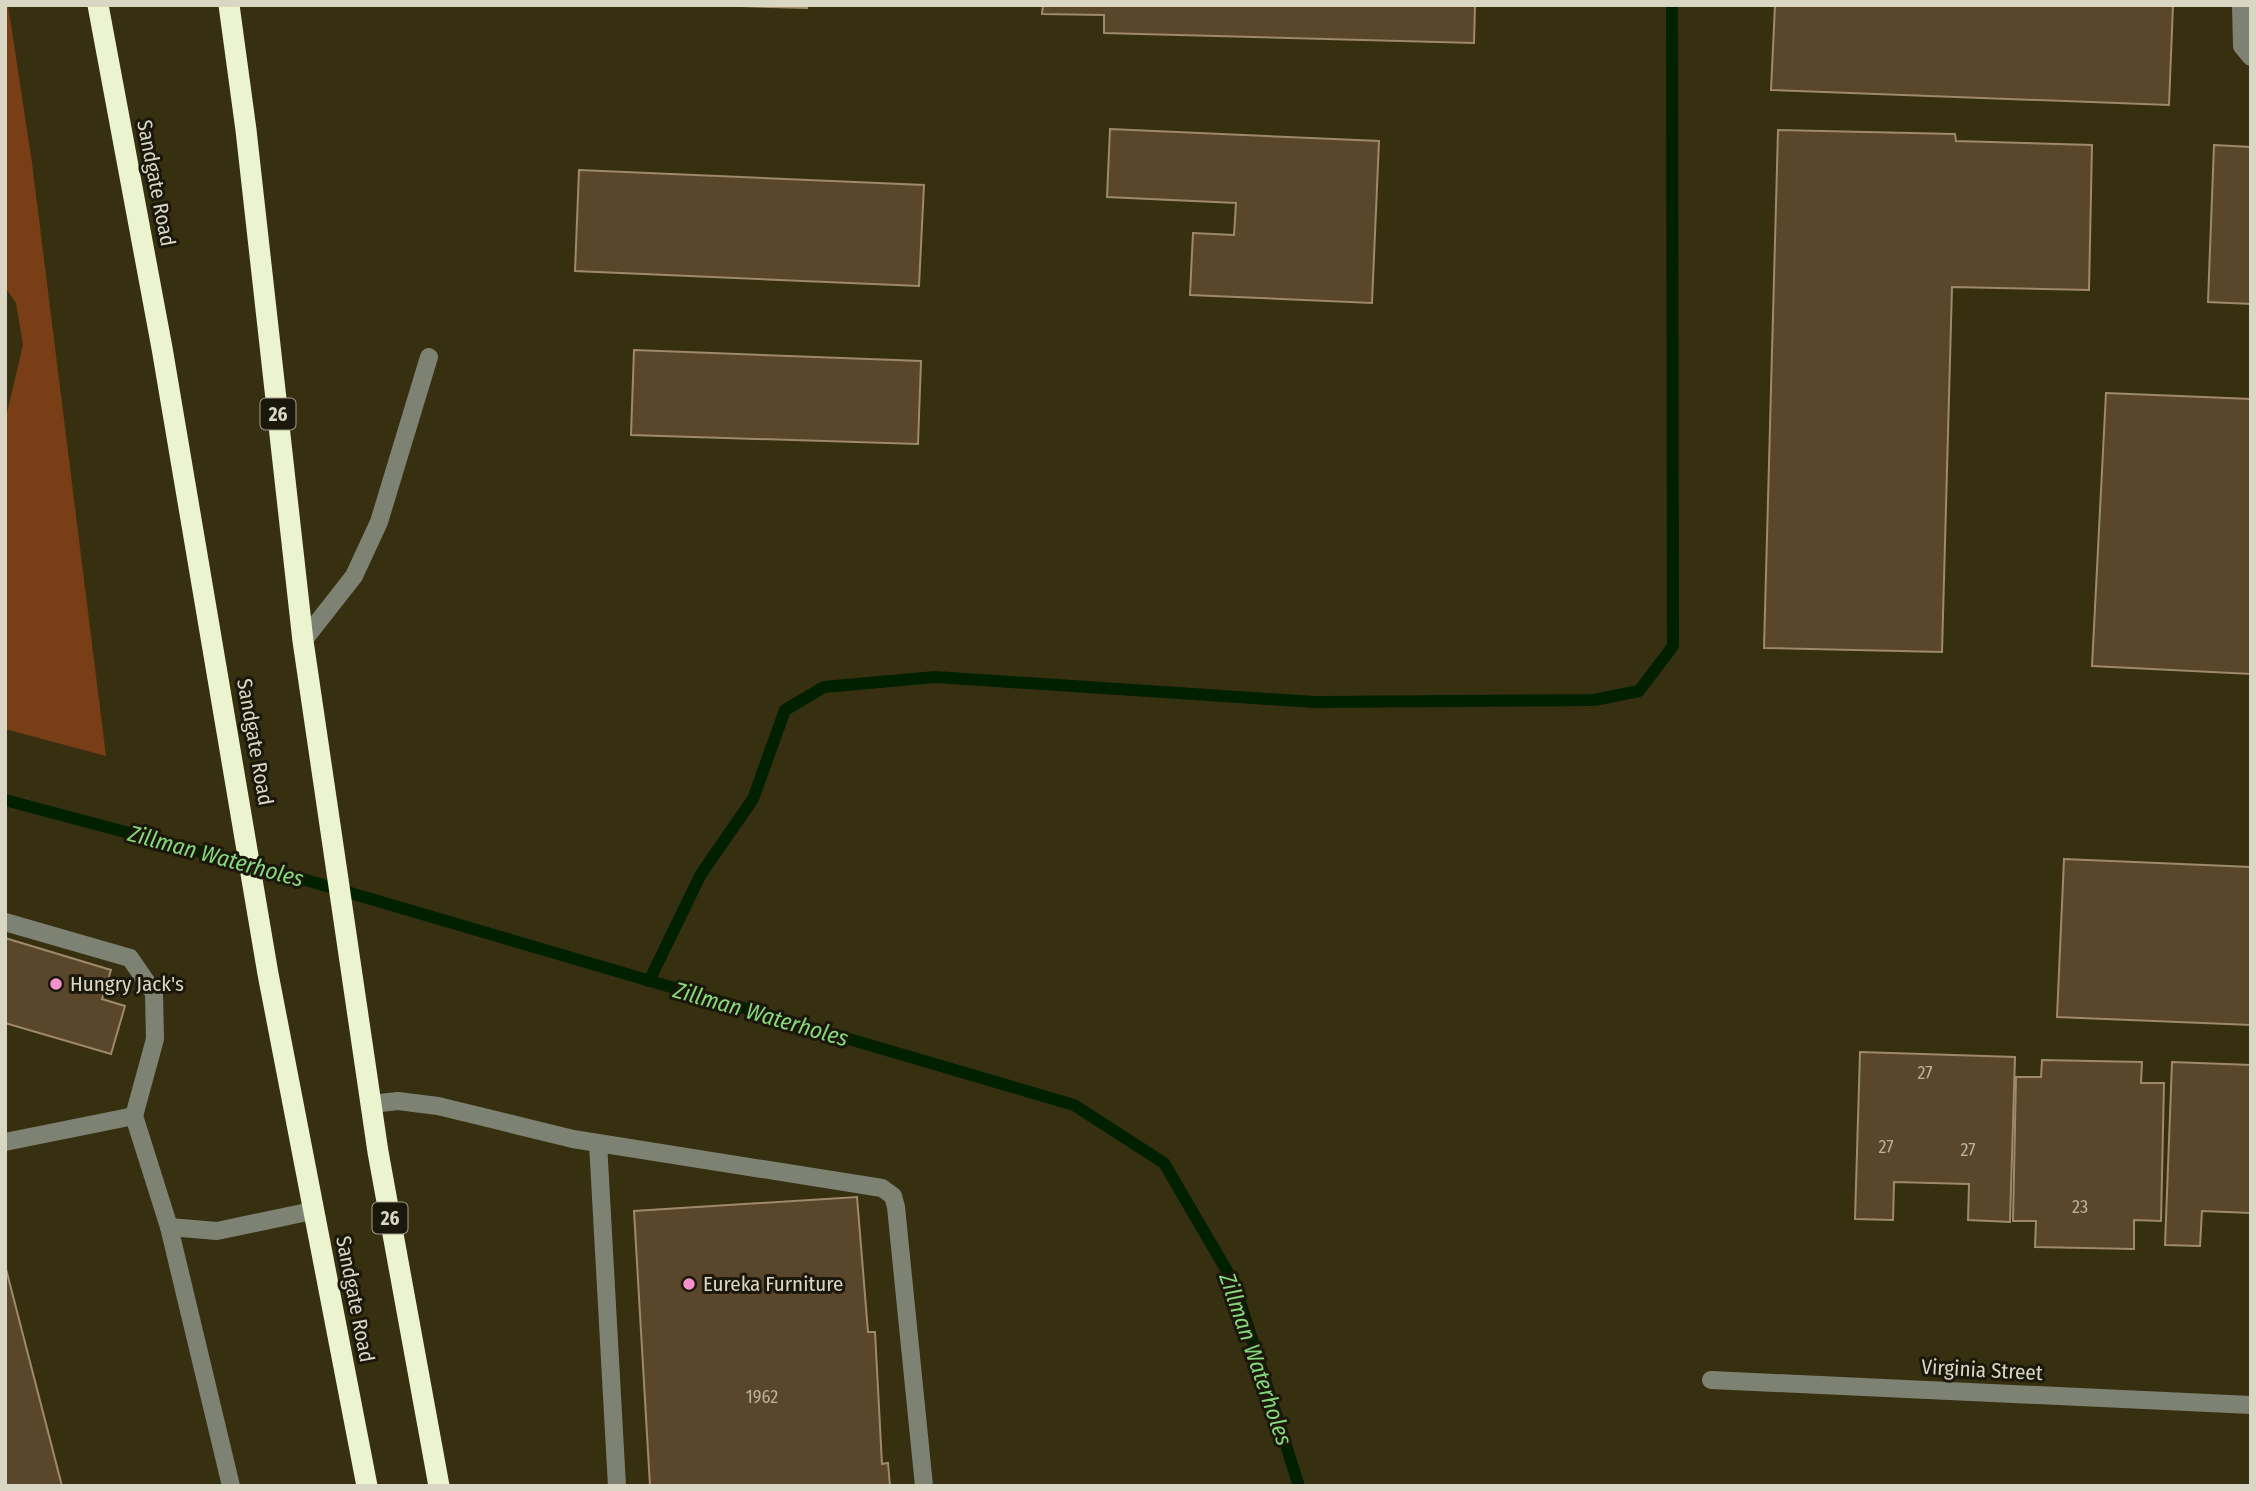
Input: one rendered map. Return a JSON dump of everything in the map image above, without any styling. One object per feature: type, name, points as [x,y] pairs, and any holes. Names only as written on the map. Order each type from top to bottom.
[{"type":"highway","name":"Sandgate Road","points":[[98,5],[162,348],[268,974],[367,1486]]},
{"type":"highway","name":"26","points":[[229,5],[246,130],[303,642],[352,989],[439,1486]]},
{"type":"street","points":[[2241,5],[2240,36],[2242,46],[2251,57]]},
{"type":"street","points":[[303,642],[354,576],[379,522],[429,357]]},
{"type":"street","points":[[5,922],[130,958],[153,993],[155,1039],[134,1116],[169,1227],[231,1486]]},
{"type":"street","points":[[370,1104],[398,1101],[438,1106],[598,1143],[866,1183],[882,1188],[893,1196],[924,1486]]},
{"type":"street","points":[[5,1142],[134,1116]]},
{"type":"street","points":[[598,1143],[617,1486]]},
{"type":"street","points":[[169,1227],[217,1231],[312,1211]]},
{"type":"street","name":"Virginia Street","points":[[1711,1380],[2251,1405]]},
{"type":"shaded area","points":[[5,5],[8,5],[32,163],[106,756],[5,729],[5,421],[23,345],[16,303],[5,287]]},
{"type":"building","points":[[708,5],[807,5],[807,8]]},
{"type":"building","points":[[1043,5],[1475,5],[1474,43],[1104,33],[1104,15],[1042,14]]},
{"type":"building","points":[[1775,5],[2173,5],[2169,105],[1771,90]]},
{"type":"building","points":[[1110,129],[1379,141],[1372,303],[1190,295],[1193,233],[1234,235],[1236,203],[1107,197]]},
{"type":"building","points":[[1778,130],[1955,134],[1956,141],[2092,145],[2089,290],[1952,287],[1942,652],[1764,648]]},
{"type":"building","points":[[2214,145],[2251,147],[2251,304],[2208,302]]},
{"type":"building","points":[[579,170],[924,185],[919,286],[575,271]]},
{"type":"building","points":[[634,350],[921,361],[918,444],[631,435]]},
{"type":"building","points":[[2106,393],[2251,399],[2251,674],[2092,666]]},
{"type":"building","points":[[2064,859],[2251,867],[2251,1025],[2057,1017]]},
{"type":"building","name":"Hungry Jack's","points":[[5,938],[111,970],[102,999],[125,1006],[111,1054],[5,1023]]},
{"type":"building","points":[[1860,1052],[2015,1057],[2010,1222],[1968,1220],[1969,1184],[1894,1182],[1893,1220],[1855,1219]]},
{"type":"building","points":[[2042,1060],[2142,1062],[2141,1083],[2164,1083],[2161,1221],[2134,1220],[2134,1249],[2035,1247],[2036,1221],[2013,1221],[2016,1077],[2041,1077]]},
{"type":"building","points":[[2172,1062],[2251,1065],[2251,1213],[2202,1211],[2200,1246],[2165,1245]]},
{"type":"building","points":[[857,1197],[868,1332],[875,1332],[882,1464],[888,1463],[890,1486],[650,1486],[634,1211]]},
{"type":"building","points":[[5,1265],[62,1486],[5,1486]]},
{"type":"waterway","points":[[649,981],[701,874],[753,799],[785,710],[824,687],[935,677],[1315,702],[1594,700],[1639,691],[1673,646],[1672,5]]},
{"type":"waterway","name":"Zillman Waterholes","points":[[5,800],[306,880],[1074,1105],[1164,1163],[1234,1283],[1299,1486]]},
{"type":"place","name":"Hungry Jack's","points":[[56,984]]},
{"type":"place","name":"Eureka Furniture","points":[[689,1284]]}]
